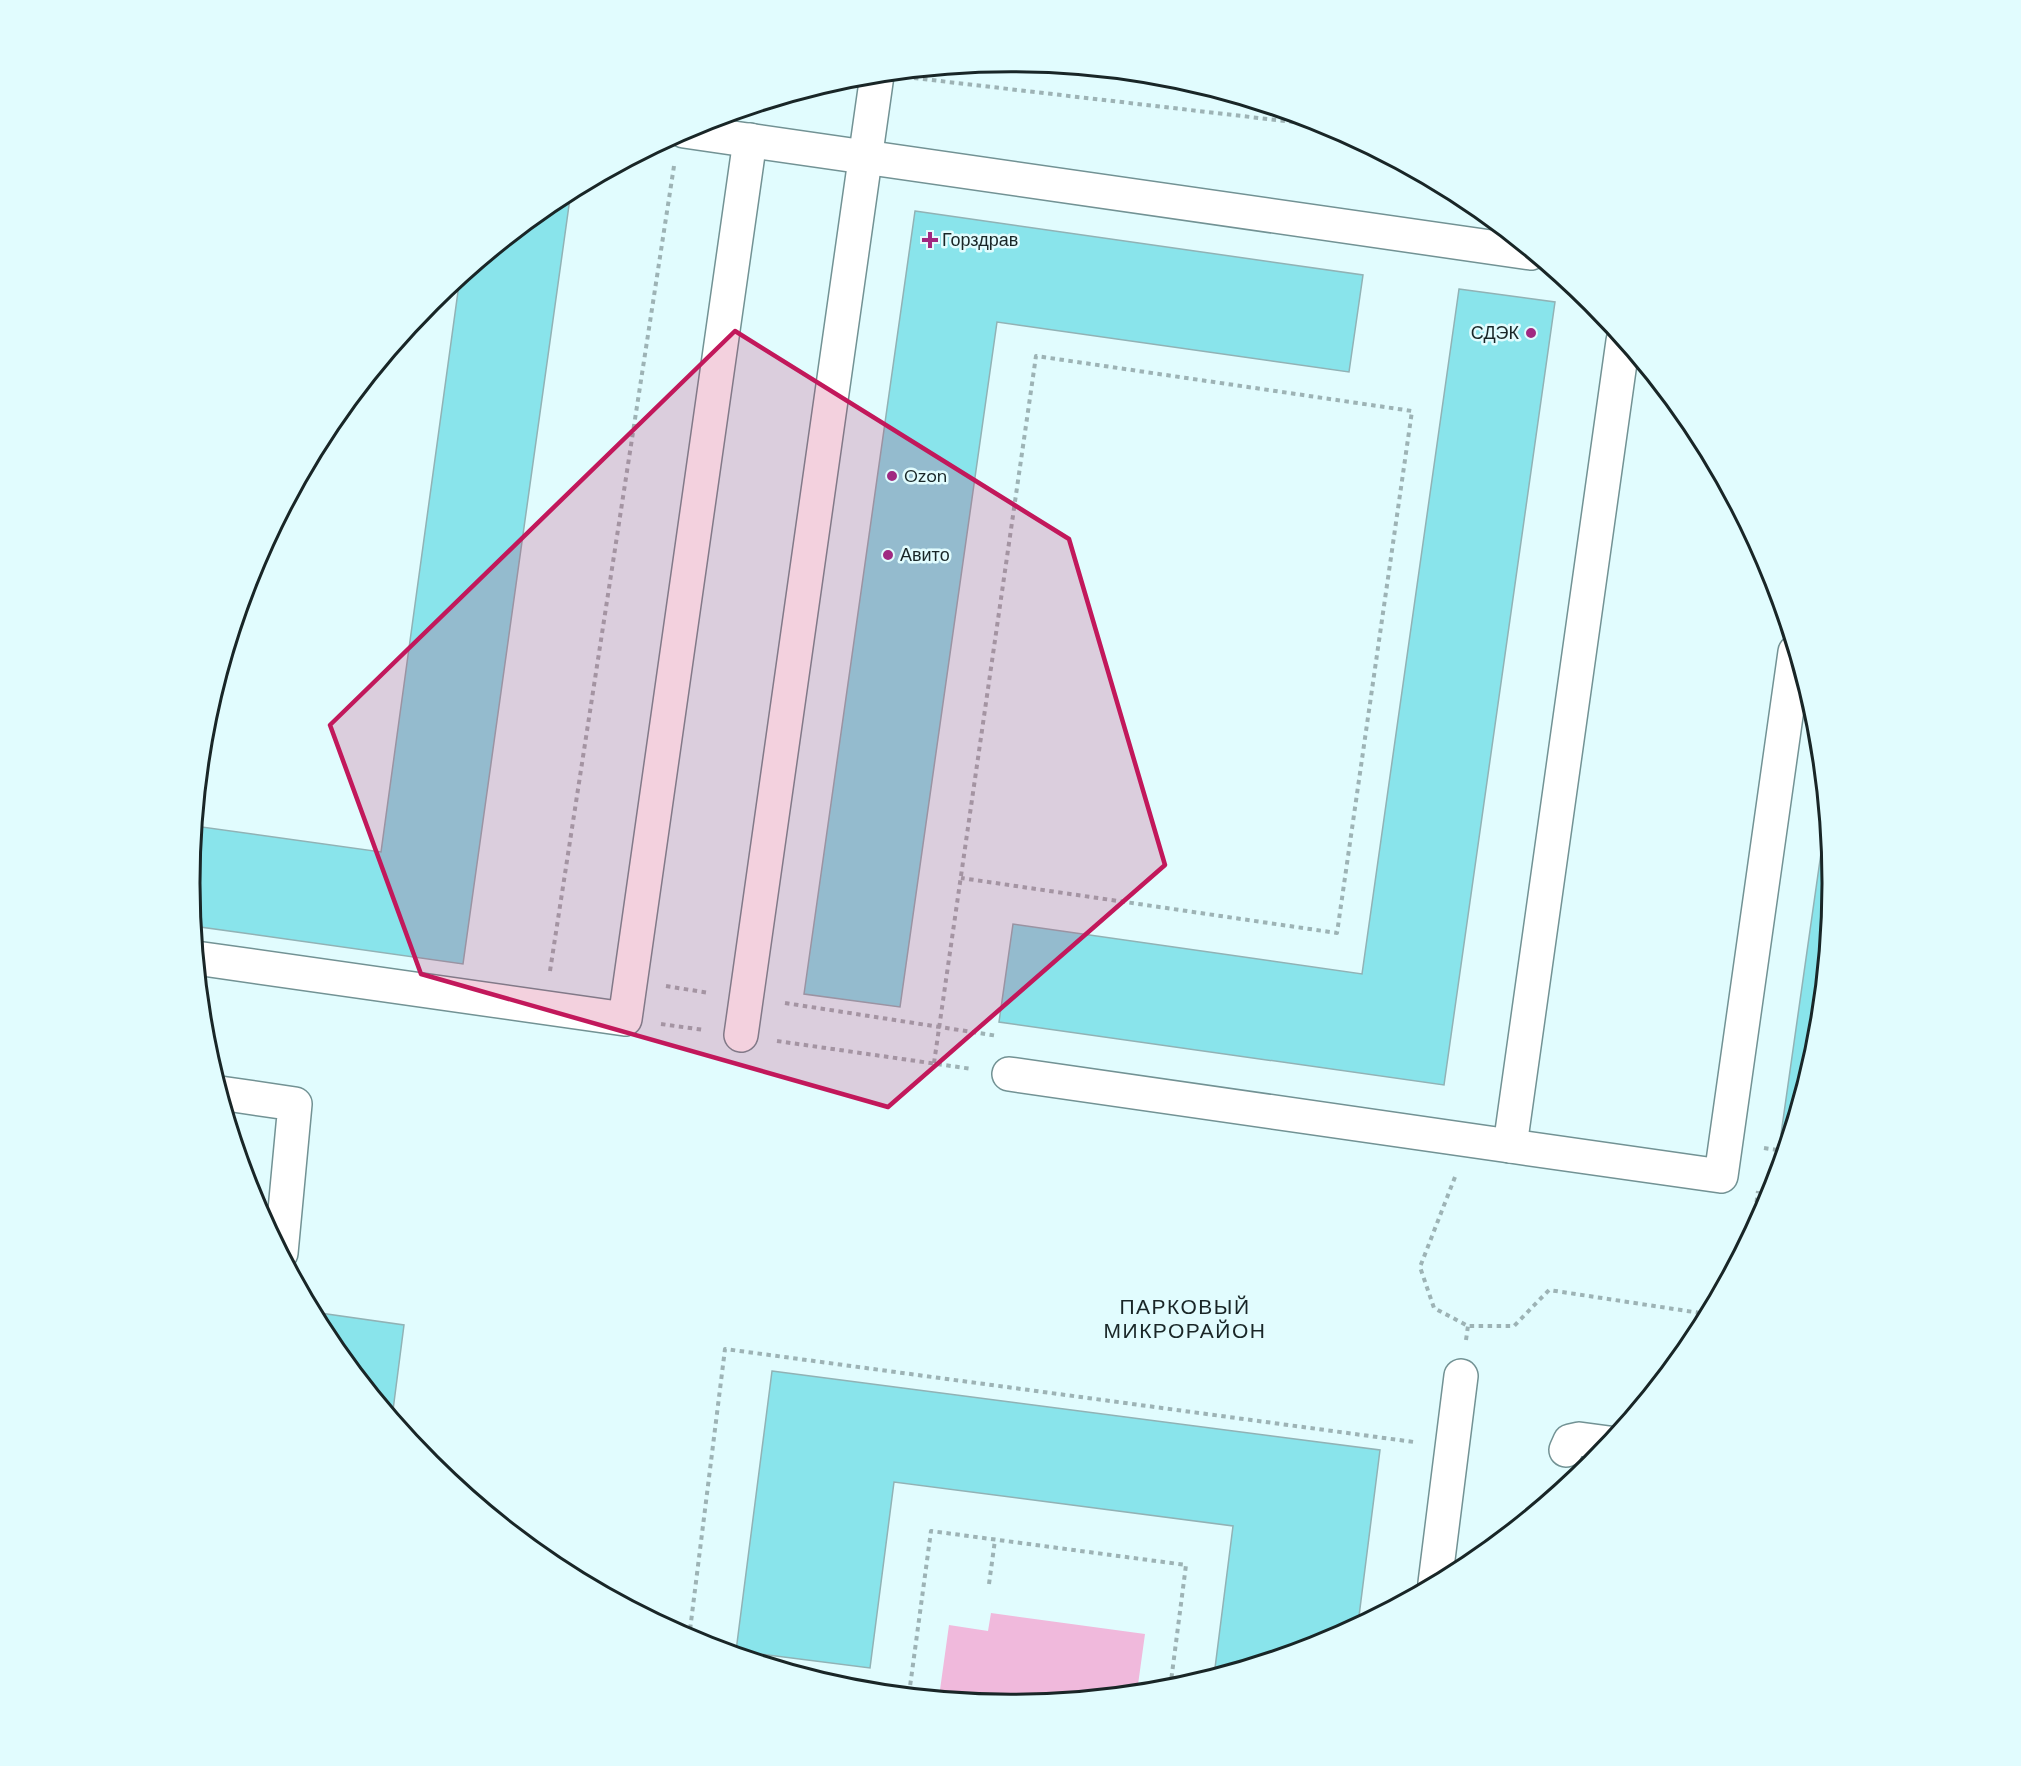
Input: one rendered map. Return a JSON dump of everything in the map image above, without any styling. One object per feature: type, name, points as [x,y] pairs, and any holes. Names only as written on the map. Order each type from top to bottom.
[{"type":"lane","points":[[741,1035],[876,84]]},
{"type":"lane","points":[[203,959],[625,1019],[750,140]]},
{"type":"lane","points":[[680,144],[750,140],[1518,251]]},
{"type":"lane","points":[[1510,1146],[1622,350]]},
{"type":"lane","points":[[1010,1074],[1721,1176],[1793,669]]},
{"type":"lane","points":[[227,1094],[295,1104],[282,1240]]},
{"type":"lane","points":[[1436,1572],[1461,1376]]},
{"type":"lane","points":[[1566,1450],[1570,1441],[1579,1439],[1598,1442]]},
{"type":"path","points":[[912,78],[1288,121]]},
{"type":"path","points":[[917,89],[918,79]]},
{"type":"path","points":[[545,1008],[680,144]]},
{"type":"path","points":[[934,1063],[1036,356],[1412,411],[1337,933],[961,878]]},
{"type":"path","points":[[786,992],[784,1004],[1010,1037]]},
{"type":"path","points":[[625,1019],[1010,1074]]},
{"type":"path","points":[[1470,1140],[1420,1267],[1434,1308],[1467,1326],[1514,1326],[1549,1290],[1698,1313]]},
{"type":"path","points":[[1725,1143],[1764,1148]]},
{"type":"path","points":[[690,1628],[725,1349],[1452,1448]]},
{"type":"path","points":[[910,1687],[931,1531],[1186,1565],[1171,1677]]},
{"type":"path","points":[[989,1584],[994,1540]]},
{"type":"highlighted area","points":[[735,331],[1069,539],[1165,865],[888,1107],[421,974],[330,725]]},
{"type":"shaded area","points":[[991,1613],[1145,1634],[1138,1683],[1064,1692],[1010,1694],[940,1690],[949,1625],[988,1631]]},
{"type":"building","points":[[569,203],[463,964],[201,927],[201,827],[381,852],[458,290],[517,240]]},
{"type":"building","points":[[915,211],[1363,275],[1349,372],[997,322],[900,1007],[804,994]]},
{"type":"building","points":[[1459,289],[1555,302],[1444,1085],[999,1022],[1013,924],[1362,974]]},
{"type":"building","points":[[1821,854],[1820,936],[1815,989],[1794,1093],[1781,1134]]},
{"type":"building","points":[[324,1314],[404,1325],[393,1409],[367,1377]]},
{"type":"building","points":[[772,1371],[1380,1450],[1359,1614],[1271,1651],[1215,1667],[1233,1526],[894,1482],[870,1668],[761,1654],[737,1646]]},
{"type":"place","name":"Горздрав","points":[[930,240]]},
{"type":"place","name":"СДЭК","points":[[1531,333]]},
{"type":"place","name":"Ozon","points":[[892,476]]},
{"type":"place","name":"Авито","points":[[888,555]]},
{"type":"district","name":"ПАРКОВЫЙ МИКРОРАЙОН","points":[[1185,1319]]}]
